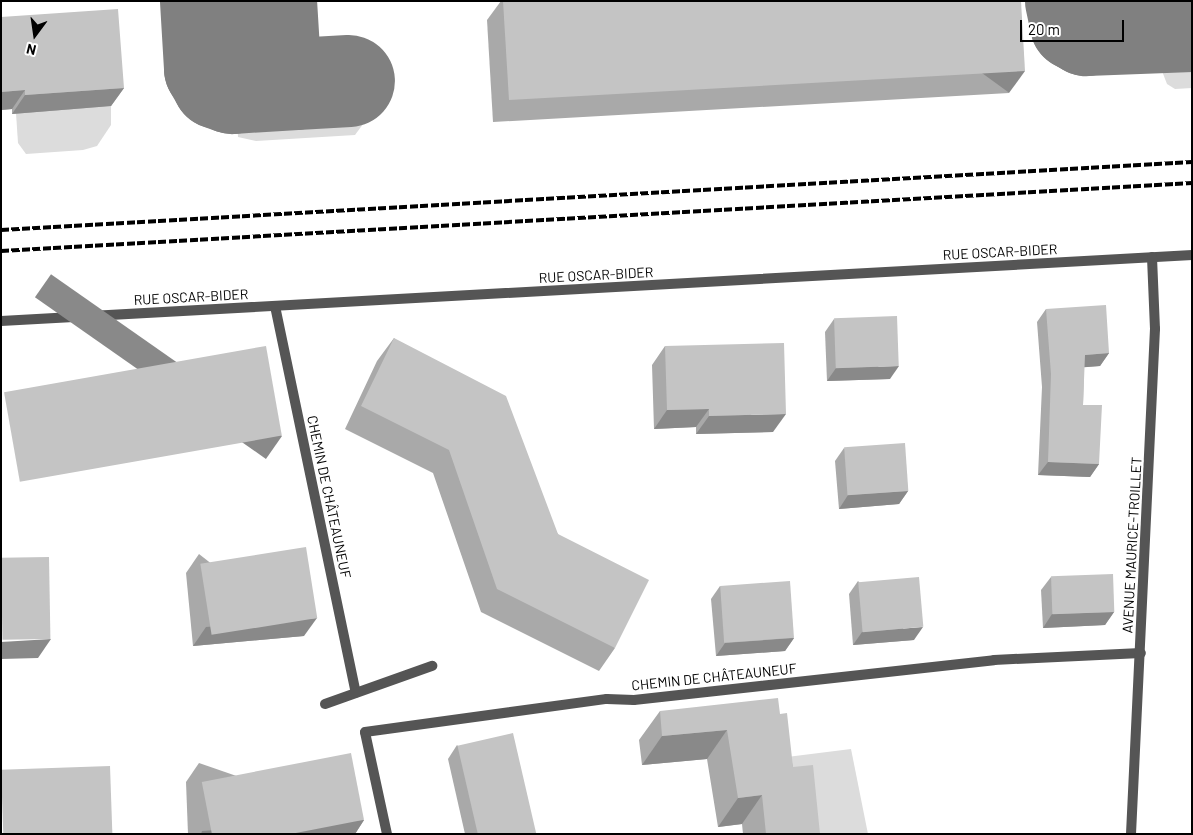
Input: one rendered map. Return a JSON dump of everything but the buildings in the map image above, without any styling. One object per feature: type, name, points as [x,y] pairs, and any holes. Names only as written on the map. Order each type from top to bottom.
[{"type":"street","name":"RUE OSCAR-BIDER","points":[[1,321],[1192,255]]},
{"type":"street","name":"AVENUE MAURICE-TROILLET","points":[[1131,834],[1155,329],[1152,257]]},
{"type":"street","name":"CHEMIN DE CHÂTEAUNEUF","points":[[275,306],[356,693]]},
{"type":"street","name":"CHEMIN DE CHÂTEAUNEUF","points":[[387,834],[365,732],[608,699],[634,700],[994,660],[1141,653]]},
{"type":"street","points":[[325,704],[432,666]]},
{"type":"shaded area","points":[[1192,50],[1192,88],[1175,89],[1167,84],[1162,71],[1168,51]]},
{"type":"shaded area","points":[[358,93],[363,100],[366,120],[355,135],[256,141],[238,137],[236,99]]},
{"type":"shaded area","points":[[111,106],[111,125],[97,146],[83,150],[26,154],[18,143],[16,113]]},
{"type":"shaded area","points":[[851,749],[868,834],[792,834],[771,759]]},
{"type":"taxiway","points":[[206,1],[210,69],[218,83],[232,88],[296,84]]},
{"type":"taxiway","points":[[271,1],[275,66],[282,78],[296,84],[349,81]]},
{"type":"taxiway","points":[[1071,1],[1076,24],[1086,30],[1192,26]]},
{"type":"railway","points":[[1,230],[1192,162]]},
{"type":"railway","points":[[1,251],[1192,183]]}]
